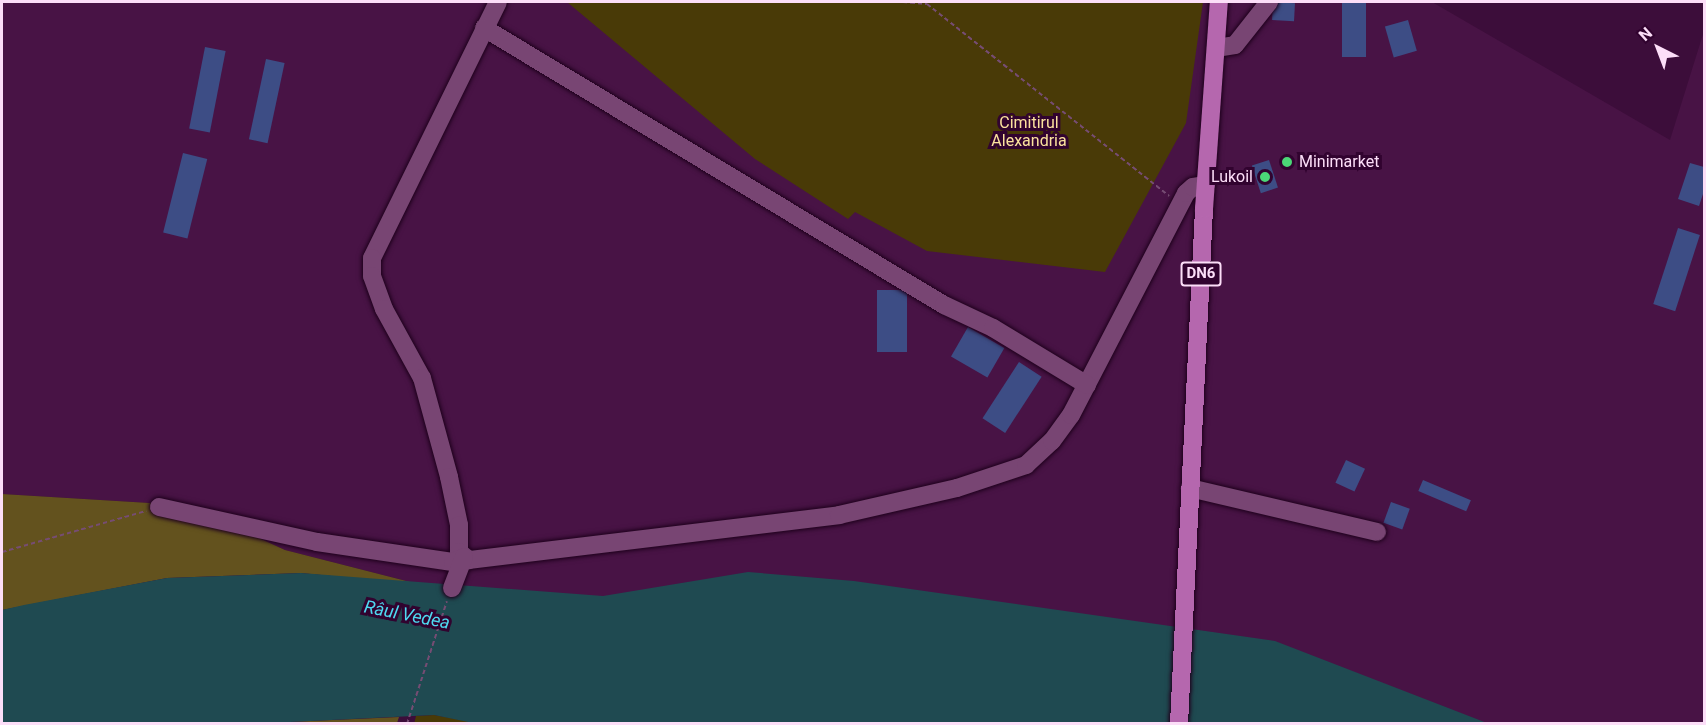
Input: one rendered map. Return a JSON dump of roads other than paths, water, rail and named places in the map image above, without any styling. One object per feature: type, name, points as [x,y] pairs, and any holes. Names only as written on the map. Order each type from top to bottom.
[{"type":"main road","name":"DN6","points":[[1179,723],[1206,185],[1220,2]]},
{"type":"street","points":[[464,557],[459,552],[459,525],[436,423],[422,378],[384,309],[372,276],[372,258],[498,2]]},
{"type":"street","points":[[1216,48],[1235,45],[1269,2]]},
{"type":"street","points":[[484,28],[944,305],[993,328],[1087,385]]},
{"type":"street","points":[[159,507],[316,542],[453,562],[464,557],[485,559],[839,515],[957,488],[1026,465],[1052,441],[1087,385],[1180,204],[1192,187],[1206,185]]},
{"type":"street","points":[[1190,488],[1377,532]]},
{"type":"street","points":[[452,588],[464,557]]},
{"type":"water","name":"Râul Vedea","points":[[748,572],[854,581],[1275,641],[1487,723],[478,724],[434,715],[250,724],[2,724],[2,610],[24,605],[167,578],[301,573],[603,596]]},
{"type":"place","name":"Minimarket","points":[[1287,162]]},
{"type":"place","name":"Lukoil","points":[[1265,177]]},
{"type":"park label","name":"Cimitirul Alexandria","points":[[1029,132]]}]
